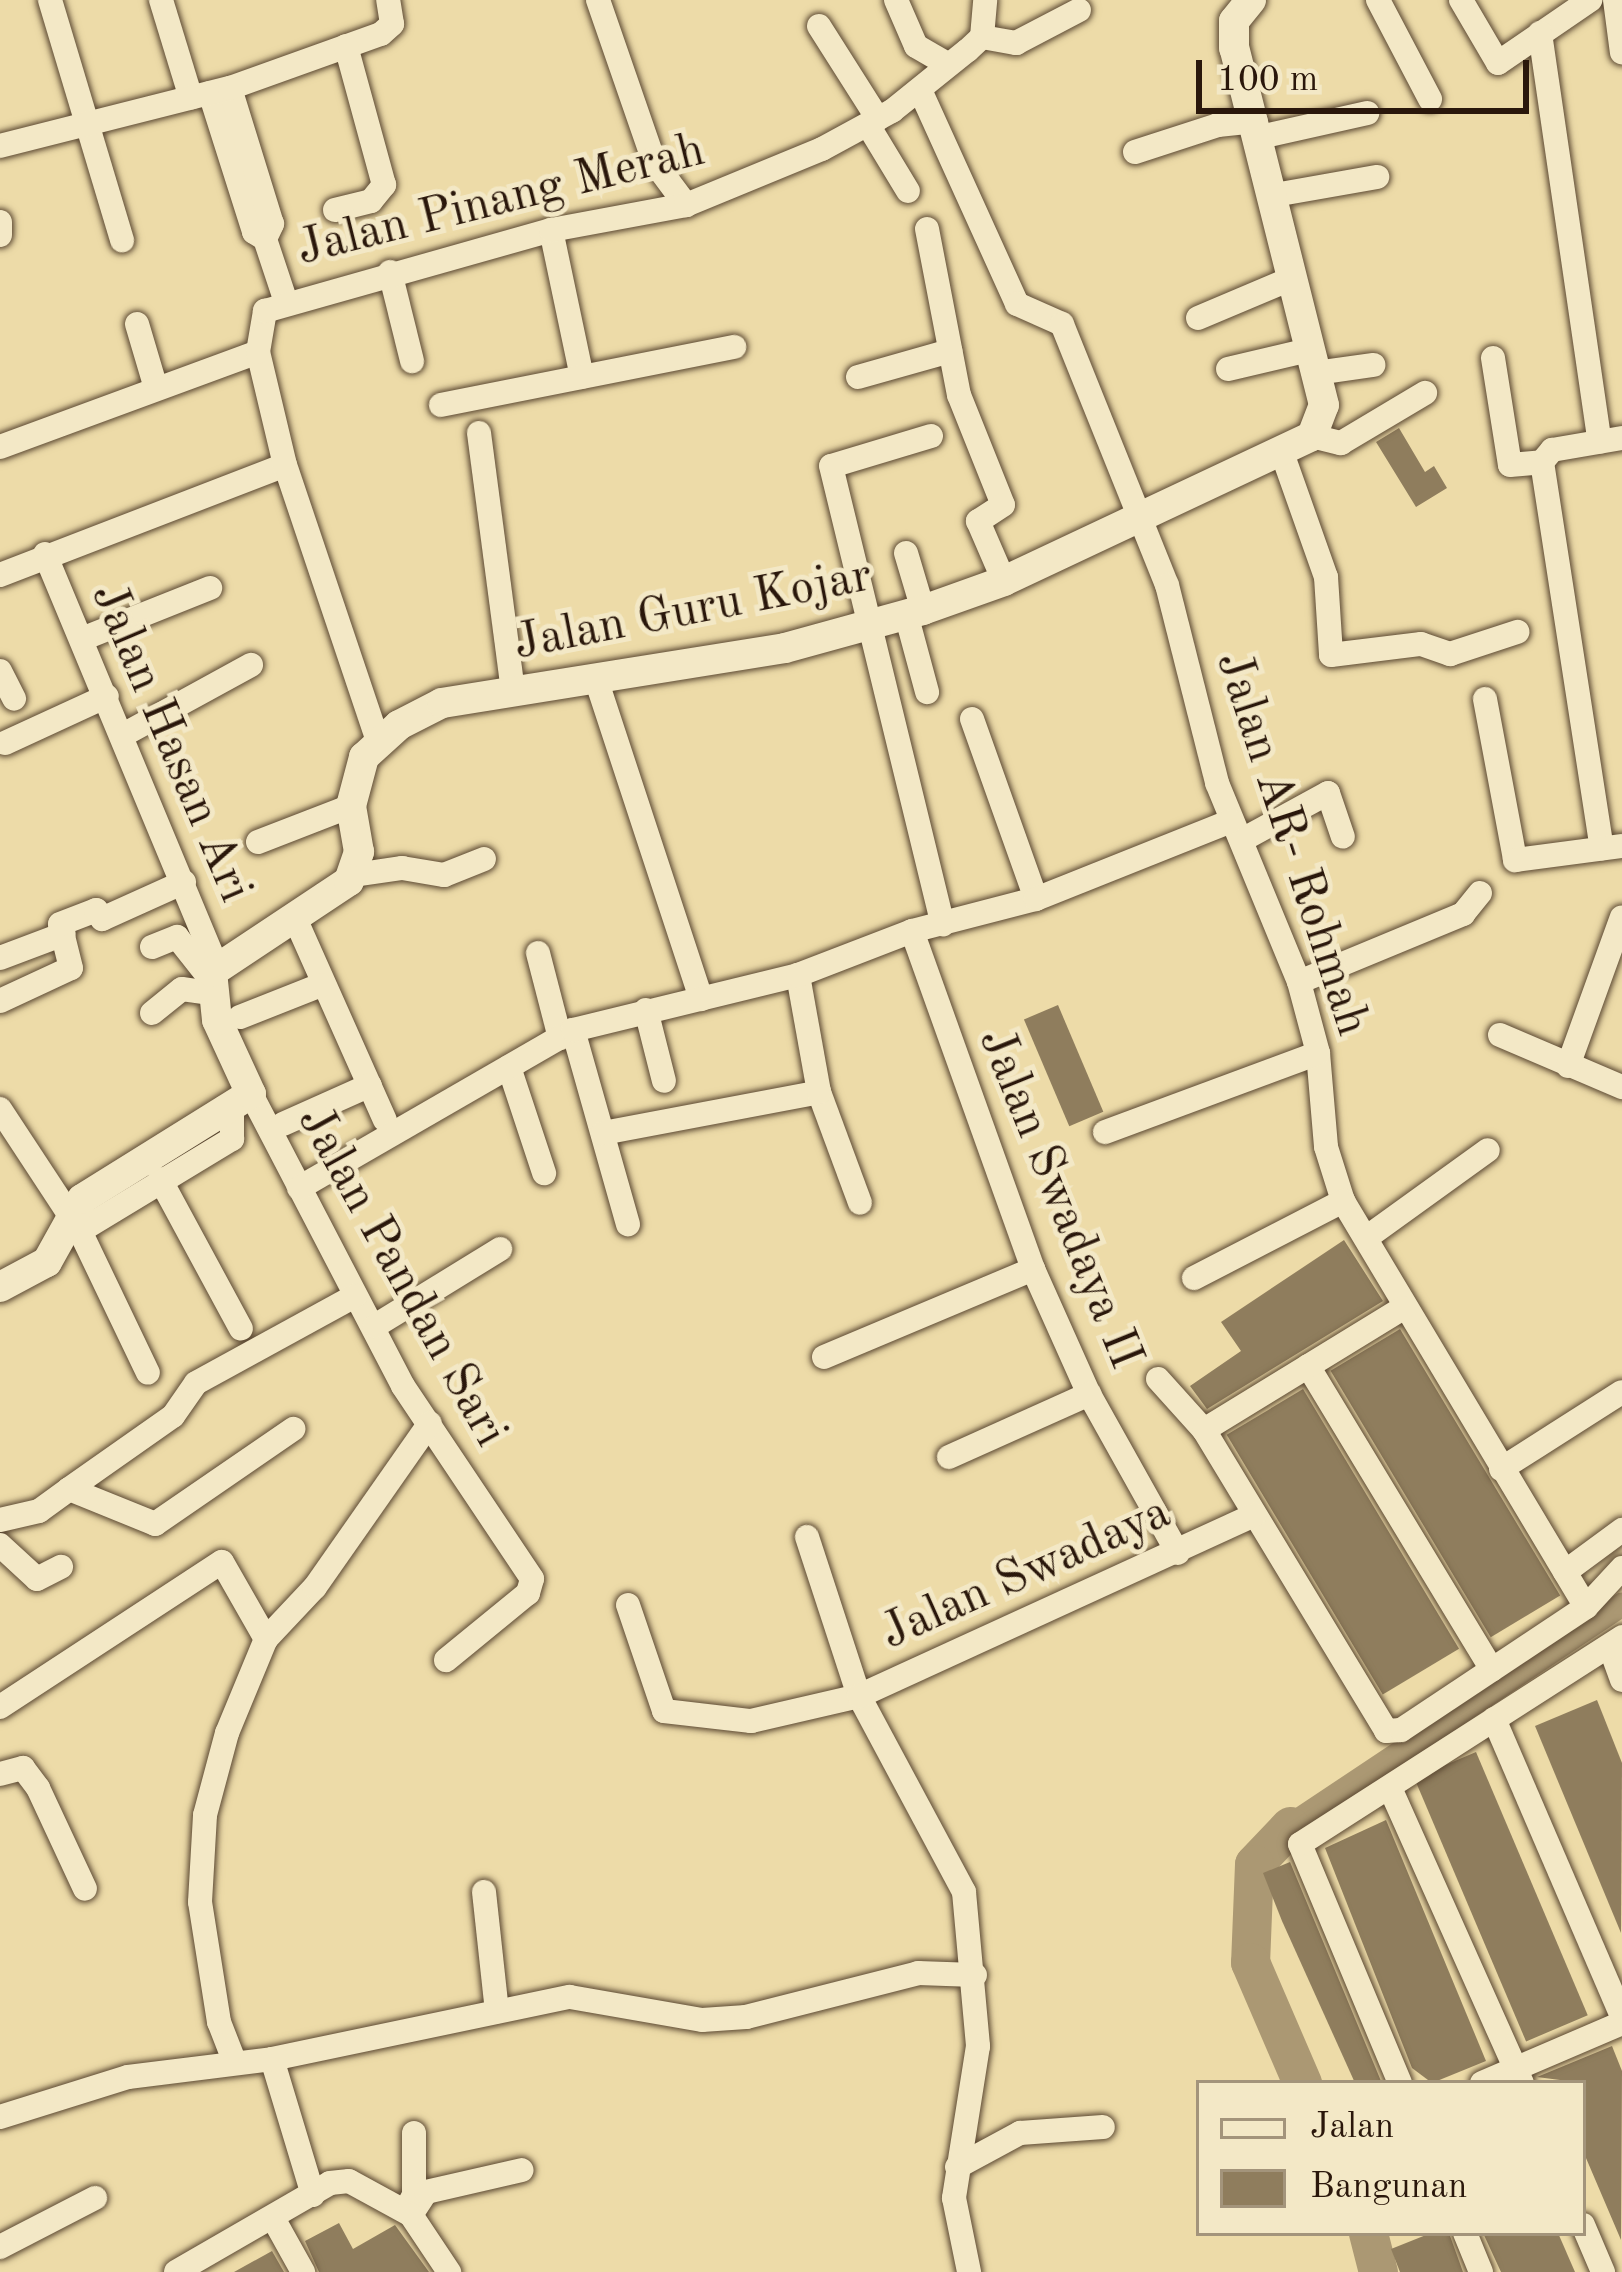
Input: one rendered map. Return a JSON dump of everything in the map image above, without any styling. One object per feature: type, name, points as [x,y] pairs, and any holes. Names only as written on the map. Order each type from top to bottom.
[{"type":"street","points":[[50,0],[122,240]]},
{"type":"street","points":[[161,0],[210,93],[254,232],[266,239],[285,299]]},
{"type":"street","points":[[0,146],[210,93],[346,46],[388,30],[388,0]]},
{"type":"street","points":[[598,0],[654,162],[686,205]]},
{"type":"street","points":[[896,0],[916,46],[947,64]]},
{"type":"street","points":[[985,0],[982,37],[1016,43],[1079,10]]},
{"type":"street","points":[[1251,0],[1234,21],[1234,48],[1258,129],[1288,280],[1324,416],[1312,436],[1341,443],[1425,393]]},
{"type":"street","points":[[1378,0],[1430,99]]},
{"type":"street","points":[[1461,0],[1497,62],[1590,0]]},
{"type":"street","points":[[1616,0],[1622,53]]},
{"type":"street","points":[[819,26],[908,191]]},
{"type":"street","points":[[1493,358],[1510,465],[1542,462],[1552,450],[1611,440],[1540,33]]},
{"type":"street","name":"Jalan Pinang Merah","points":[[258,352],[266,310],[285,299],[551,230],[686,205],[873,122],[920,90],[982,37]]},
{"type":"street","points":[[335,210],[371,201],[384,185],[346,46]]},
{"type":"street","name":"Jalan AR- Rohmah","points":[[920,90],[1017,304],[1062,324],[1107,451],[1142,520],[1236,830],[1299,982],[1318,1053],[1326,1148],[1343,1201],[1586,1607]]},
{"type":"street","points":[[1135,152],[1218,124],[1258,129],[1366,113]]},
{"type":"street","points":[[1269,196],[1377,177]]},
{"type":"street","points":[[0,222],[0,235]]},
{"type":"street","points":[[927,229],[950,351],[1003,505],[977,521],[1004,581]]},
{"type":"street","points":[[551,230],[582,377]]},
{"type":"street","points":[[390,272],[412,362]]},
{"type":"street","points":[[1198,317],[1288,280]]},
{"type":"street","points":[[137,324],[157,388]]},
{"type":"street","points":[[441,405],[734,347]]},
{"type":"street","points":[[859,377],[950,351]]},
{"type":"street","points":[[0,447],[258,352],[285,465],[379,744],[364,758],[351,806],[358,842],[354,875]]},
{"type":"street","points":[[1228,369],[1312,361],[1373,364]]},
{"type":"street","points":[[479,433],[513,693]]},
{"type":"street","points":[[931,436],[831,466],[943,925]]},
{"type":"street","name":"Jalan Guru Kojar","points":[[379,744],[442,703],[785,648],[914,612],[1004,581],[1142,520],[1312,436]]},
{"type":"street","points":[[1281,450],[1326,577],[1330,655],[1421,644],[1450,653],[1517,632]]},
{"type":"street","points":[[1485,699],[1512,857],[1612,847],[1542,462]]},
{"type":"street","points":[[0,575],[285,465]]},
{"type":"street","name":"Jalan Hasan Ari","points":[[45,554],[184,882],[212,980]]},
{"type":"street","points":[[906,554],[927,692]]},
{"type":"street","points":[[82,639],[210,589]]},
{"type":"street","points":[[123,735],[251,665]]},
{"type":"street","points":[[0,671],[14,699]]},
{"type":"street","points":[[596,679],[701,999]]},
{"type":"street","points":[[4,743],[107,696]]},
{"type":"street","points":[[972,719],[1036,899]]},
{"type":"street","points":[[299,1188],[567,1034],[646,1010],[798,975],[912,931],[1036,899],[1328,793],[1343,837]]},
{"type":"street","points":[[258,842],[351,806]]},
{"type":"street","points":[[152,1013],[182,988],[212,980],[354,875],[402,868],[444,874],[484,859]]},
{"type":"street","points":[[0,958],[59,920],[96,910],[102,920],[184,882]]},
{"type":"street","points":[[1299,982],[1462,914],[1480,893]]},
{"type":"street","points":[[294,916],[385,1120]]},
{"type":"street","points":[[1568,1066],[1622,916]]},
{"type":"street","points":[[0,1001],[71,968],[59,920]]},
{"type":"street","name":"Jalan Swadaya II","points":[[912,931],[1034,1269],[1089,1394],[1178,1553]]},
{"type":"street","points":[[74,1223],[232,1139],[242,1100],[212,980],[202,958],[177,937],[152,947]]},
{"type":"street","points":[[538,953],[603,1133],[628,1224]]},
{"type":"street","points":[[798,975],[819,1092],[860,1203]]},
{"type":"street","points":[[241,1017],[321,985]]},
{"type":"street","points":[[646,1010],[664,1081]]},
{"type":"street","points":[[1500,1035],[1622,1087]]},
{"type":"street","points":[[1105,1132],[1318,1053]]},
{"type":"street","points":[[509,1067],[544,1173]]},
{"type":"street","points":[[283,1124],[370,1085]]},
{"type":"street","points":[[603,1133],[681,1112],[745,1110],[819,1092]]},
{"type":"street","points":[[0,1287],[46,1262],[74,1223],[242,1100]]},
{"type":"street","name":"Jalan Pandan Sari","points":[[242,1100],[299,1188],[355,1296],[430,1423],[532,1579],[528,1593],[446,1660]]},
{"type":"street","points":[[0,1109],[74,1223],[148,1373]]},
{"type":"street","points":[[1372,1250],[1488,1150]]},
{"type":"street","points":[[160,1180],[242,1329]]},
{"type":"street","points":[[1194,1278],[1343,1201]]},
{"type":"street","points":[[375,1326],[500,1249]]},
{"type":"street","points":[[824,1358],[1034,1269]]},
{"type":"street","points":[[9,1519],[69,1489],[173,1416],[196,1383],[355,1296]]},
{"type":"street","points":[[1204,1430],[1403,1308]]},
{"type":"street","points":[[1308,1366],[1492,1670]]},
{"type":"street","points":[[1158,1379],[1204,1430],[1382,1727],[1401,1730],[1492,1670],[1586,1607],[1622,1568]]},
{"type":"street","points":[[1501,1468],[1622,1392]]},
{"type":"street","points":[[949,1457],[1089,1394]]},
{"type":"street","points":[[235,2063],[208,1975],[200,1902],[205,1815],[266,1639],[315,1587],[430,1423]]},
{"type":"street","points":[[69,1489],[155,1524],[293,1429]]},
{"type":"street","name":"Jalan Swadaya","points":[[968,2272],[954,2198],[978,2046],[975,1975],[952,1860],[859,1696],[1256,1514]]},
{"type":"street","points":[[1564,1573],[1622,1530]]},
{"type":"street","points":[[628,1604],[659,1702],[674,1715],[752,1721],[859,1696],[807,1537]]},
{"type":"street","points":[[0,1544],[38,1579],[61,1568]]},
{"type":"street","points":[[0,1707],[140,1609],[222,1562],[266,1639]]},
{"type":"street","points":[[1399,2080],[1303,1864],[1300,1844],[1324,1824],[1390,1788],[1616,1642],[1622,1681]]},
{"type":"street","points":[[1390,1788],[1519,2076],[1622,2020],[1494,1719]]},
{"type":"street","points":[[0,1774],[22,1768],[38,1788],[86,1889]]},
{"type":"street","points":[[484,1892],[497,2011]]},
{"type":"street","points":[[0,2117],[128,2077],[272,2059],[570,1997],[702,2020],[746,2017],[918,1973],[975,1975]]},
{"type":"street","points":[[272,2059],[313,2195]]},
{"type":"street","points":[[957,2167],[1020,2133],[1103,2127]]},
{"type":"street","points":[[408,2214],[414,2195],[414,2133]]},
{"type":"street","points":[[408,2214],[426,2192],[522,2170]]},
{"type":"street","points":[[176,2272],[313,2195],[349,2181],[408,2214],[449,2272]]},
{"type":"street","points":[[0,2247],[95,2198]]},
{"type":"street","points":[[273,2218],[303,2272]]},
{"type":"street","points":[[1586,2232],[1604,2272]]},
{"type":"street","points":[[1466,2236],[1481,2272]]},
{"type":"building","points":[[1399,428],[1425,472],[1434,466],[1447,488],[1416,507],[1376,442]]},
{"type":"building","points":[[1058,1005],[1103,1112],[1069,1126],[1024,1019]]},
{"type":"building","points":[[1344,1240],[1383,1301],[1207,1409],[1190,1386],[1241,1351],[1221,1322]]},
{"type":"building","points":[[1400,1329],[1560,1596],[1491,1637],[1331,1371]]},
{"type":"building","points":[[1303,1389],[1459,1649],[1383,1695],[1227,1435]]},
{"type":"building","points":[[1597,1700],[1622,1763],[1621,1933],[1535,1726]]},
{"type":"building","points":[[1476,1752],[1588,2015],[1526,2041],[1414,1778]]},
{"type":"building","points":[[1386,1820],[1486,2061],[1439,2080],[1428,2080],[1412,2068],[1325,1848]]},
{"type":"building","points":[[1290,1862],[1381,2080],[1354,2080],[1263,1873]]},
{"type":"building","points":[[1612,2046],[1622,2071],[1621,2240],[1586,2158],[1586,2080],[1537,2077]]},
{"type":"building","points":[[339,2223],[353,2249],[395,2225],[429,2272],[319,2272],[305,2241]]},
{"type":"building","points":[[1424,2236],[1450,2236],[1463,2272],[1400,2272],[1391,2249]]},
{"type":"building","points":[[1484,2236],[1559,2236],[1575,2272],[1501,2272]]},
{"type":"building","points":[[272,2251],[284,2272],[234,2272]]},
{"type":"waterway","points":[[1290,1826],[1622,1605]]},
{"type":"waterway","points":[[1290,1826],[1254,1864],[1250,1962],[1301,2080]]},
{"type":"waterway","points":[[1369,2236],[1378,2272]]}]
